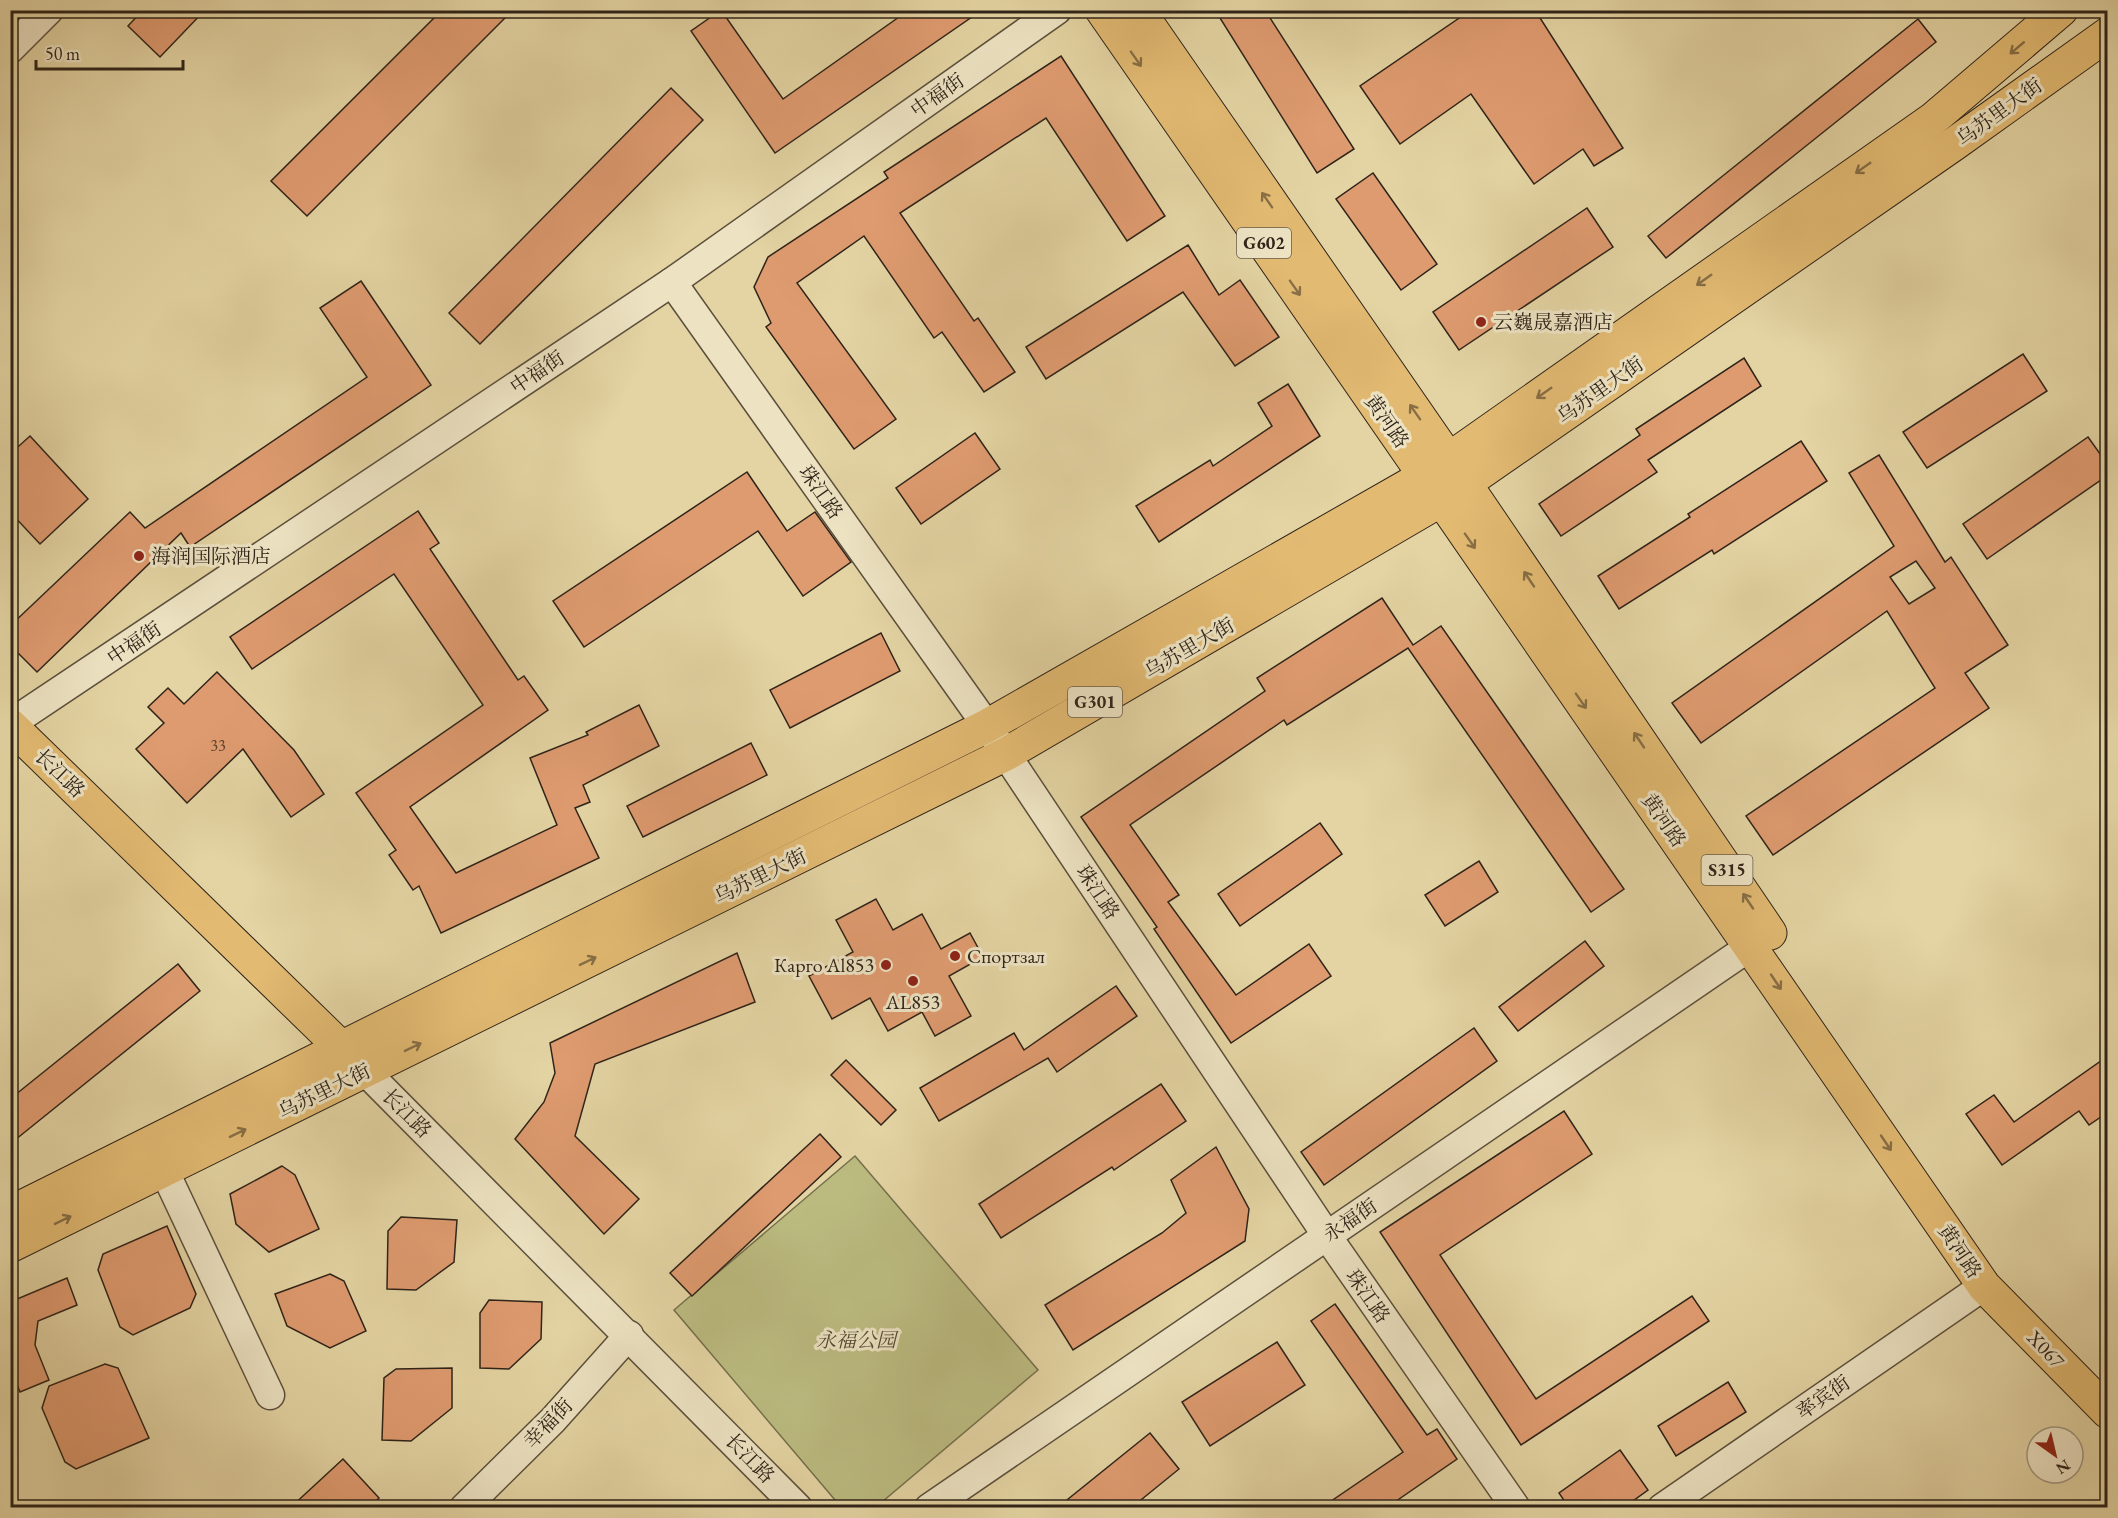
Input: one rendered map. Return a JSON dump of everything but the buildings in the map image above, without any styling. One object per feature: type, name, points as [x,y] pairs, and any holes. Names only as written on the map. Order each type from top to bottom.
[{"type":"main road","name":"黄河路","points":[[1102,10],[1445,480]]},
{"type":"main road","name":"黄河路","points":[[1138,10],[1445,480],[1761,939],[1977,1236],[1986,1255],[1984,1286]]},
{"type":"main road","name":"乌苏里大街","points":[[10,1212],[987,726],[1445,480],[1933,119],[2061,10]]},
{"type":"main road","name":"乌苏里大街","points":[[10,1246],[1006,754],[1445,480],[1954,144],[2108,34]]},
{"type":"main road","name":"长江路","points":[[11,724],[365,1071]]},
{"type":"main road","name":"X067","points":[[1984,1286],[2108,1412]]},
{"type":"street","points":[[10,49],[49,10]]},
{"type":"street","name":"中福街","points":[[11,724],[672,282],[1057,10]]},
{"type":"street","name":"珠江路","points":[[672,282],[987,726],[1327,1236],[1516,1508]]},
{"type":"street","name":"永福街","points":[[930,1508],[1761,939]]},
{"type":"street","name":"长江路","points":[[365,1071],[798,1508]]},
{"type":"street","points":[[164,1170],[270,1395]]},
{"type":"street","name":"率宾街","points":[[1662,1508],[1984,1286]]},
{"type":"street","name":"幸福街","points":[[464,1508],[553,1420],[629,1335]]},
{"type":"green space","name":"永福公园","points":[[855,1156],[1038,1370],[876,1507],[841,1507],[674,1310]]},
{"type":"place","name":"云巍晟嘉酒店","points":[[1481,322]]},
{"type":"place","name":"海润国际酒店","points":[[139,556]]},
{"type":"place","name":"Спортзал","points":[[955,956]]},
{"type":"place","name":"Карго Al853","points":[[886,965]]},
{"type":"place","name":"AL853","points":[[913,981]]}]
